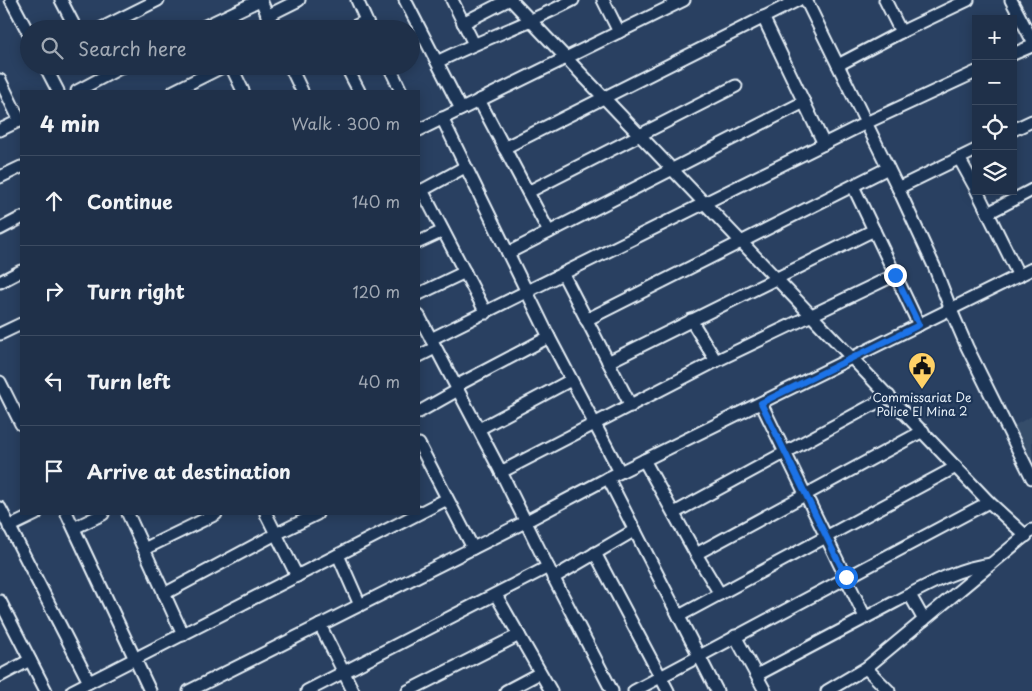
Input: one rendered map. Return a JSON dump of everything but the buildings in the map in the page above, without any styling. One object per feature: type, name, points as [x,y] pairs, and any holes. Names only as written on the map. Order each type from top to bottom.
[{"type":"street","points":[[11,0],[22,20]]},
{"type":"street","points":[[61,0],[71,20]]},
{"type":"street","points":[[118,20],[158,0]]},
{"type":"street","points":[[218,20],[260,0],[269,20]]},
{"type":"street","points":[[267,16],[299,0]]},
{"type":"street","points":[[357,0],[366,20]]},
{"type":"street","points":[[405,0],[412,20]]},
{"type":"street","points":[[452,0],[474,44]]},
{"type":"street","points":[[463,23],[510,0],[989,502],[1029,533],[866,668],[827,691]]},
{"type":"street","points":[[437,62],[531,20],[559,3],[573,0]]},
{"type":"street","points":[[603,0],[619,32]]},
{"type":"street","points":[[420,129],[684,0]]},
{"type":"street","points":[[504,148],[798,0]]},
{"type":"street","points":[[806,0],[934,266],[966,347],[1032,478]]},
{"type":"street","points":[[885,0],[901,32]]},
{"type":"street","points":[[838,66],[901,32],[968,0]]},
{"type":"street","points":[[1012,0],[1032,40]]},
{"type":"street","points":[[763,17],[824,144]]},
{"type":"street","points":[[420,38],[437,62],[461,109]]},
{"type":"street","points":[[1017,52],[1032,46]]},
{"type":"street","points":[[420,355],[433,344],[486,312],[866,123],[972,74]]},
{"type":"street","points":[[50,75],[57,90]]},
{"type":"street","points":[[79,90],[107,75]]},
{"type":"street","points":[[176,90],[206,75]]},
{"type":"street","points":[[235,75],[243,90]]},
{"type":"street","points":[[294,75],[302,90]]},
{"type":"street","points":[[351,75],[358,90]]},
{"type":"street","points":[[393,75],[401,90]]},
{"type":"street","points":[[0,80],[20,120],[0,130]]},
{"type":"street","points":[[528,192],[736,86]]},
{"type":"street","points":[[479,100],[549,232]]},
{"type":"street","points":[[508,253],[804,102]]},
{"type":"street","points":[[442,118],[549,337],[620,472]]},
{"type":"street","points":[[1017,128],[1032,121]]},
{"type":"street","points":[[898,188],[972,152]]},
{"type":"street","points":[[960,158],[972,182]]},
{"type":"street","points":[[0,177],[20,167]]},
{"type":"street","points":[[465,167],[420,191],[486,312]]},
{"type":"street","points":[[586,320],[888,168]]},
{"type":"street","points":[[852,186],[919,325]]},
{"type":"street","points":[[988,213],[1032,190]]},
{"type":"street","points":[[979,195],[1019,276]]},
{"type":"street","points":[[0,228],[20,218]]},
{"type":"street","points":[[608,362],[874,230]]},
{"type":"street","points":[[420,242],[443,231]]},
{"type":"street","points":[[189,691],[525,522],[608,478],[1032,269]]},
{"type":"street","points":[[1,277],[20,271]]},
{"type":"street","points":[[420,294],[465,272]]},
{"type":"street","points":[[563,274],[631,406]]},
{"type":"street","points":[[501,472],[716,361],[895,275]]},
{"type":"street","points":[[420,318],[479,429],[611,690]]},
{"type":"street","points":[[691,320],[716,361]]},
{"type":"street","points":[[0,334],[20,324]]},
{"type":"street","points":[[420,411],[457,388],[549,337]]},
{"type":"street","points":[[479,429],[571,380]]},
{"type":"street","points":[[2,388],[20,422]]},
{"type":"street","points":[[674,513],[889,396]]},
{"type":"street","points":[[761,403],[865,617]]},
{"type":"street","points":[[696,554],[923,431]]},
{"type":"street","points":[[420,448],[423,462],[448,499],[473,548]]},
{"type":"street","points":[[644,460],[720,594]]},
{"type":"street","points":[[679,616],[956,467]]},
{"type":"street","points":[[608,478],[717,691]]},
{"type":"street","points":[[420,513],[448,499]]},
{"type":"street","points":[[634,691],[989,502]]},
{"type":"street","points":[[0,508],[89,682]]},
{"type":"street","points":[[9,526],[34,515]]},
{"type":"street","points":[[68,515],[150,691]]},
{"type":"street","points":[[74,528],[101,515]]},
{"type":"street","points":[[128,515],[183,635]]},
{"type":"street","points":[[144,549],[214,515]]},
{"type":"street","points":[[266,515],[297,576]]},
{"type":"street","points":[[164,594],[315,515]]},
{"type":"street","points":[[72,691],[136,660],[417,515]]},
{"type":"street","points":[[307,691],[496,594],[595,553],[635,530]]},
{"type":"street","points":[[595,553],[668,691]]},
{"type":"street","points":[[338,555],[360,605]]},
{"type":"street","points":[[757,675],[910,595],[965,569],[991,564]]},
{"type":"street","points":[[496,594],[550,691]]},
{"type":"street","points":[[910,595],[924,620]]},
{"type":"street","points":[[0,601],[46,691]]},
{"type":"street","points":[[320,625],[353,691]]},
{"type":"street","points":[[408,691],[518,635]]},
{"type":"street","points":[[735,636],[765,691]]},
{"type":"street","points":[[0,676],[30,660]]},
{"type":"street","points":[[866,668],[889,691]]},
{"type":"street","points":[[506,691],[540,673]]},
{"type":"shaded area","points":[[1032,416],[1032,462],[1013,426]]},
{"type":"place","name":"Commissariat De Police El Mina 2","points":[[922,390]]},
{"type":"route","points":[[846,577],[761,403],[919,325],[895,275]]}]
